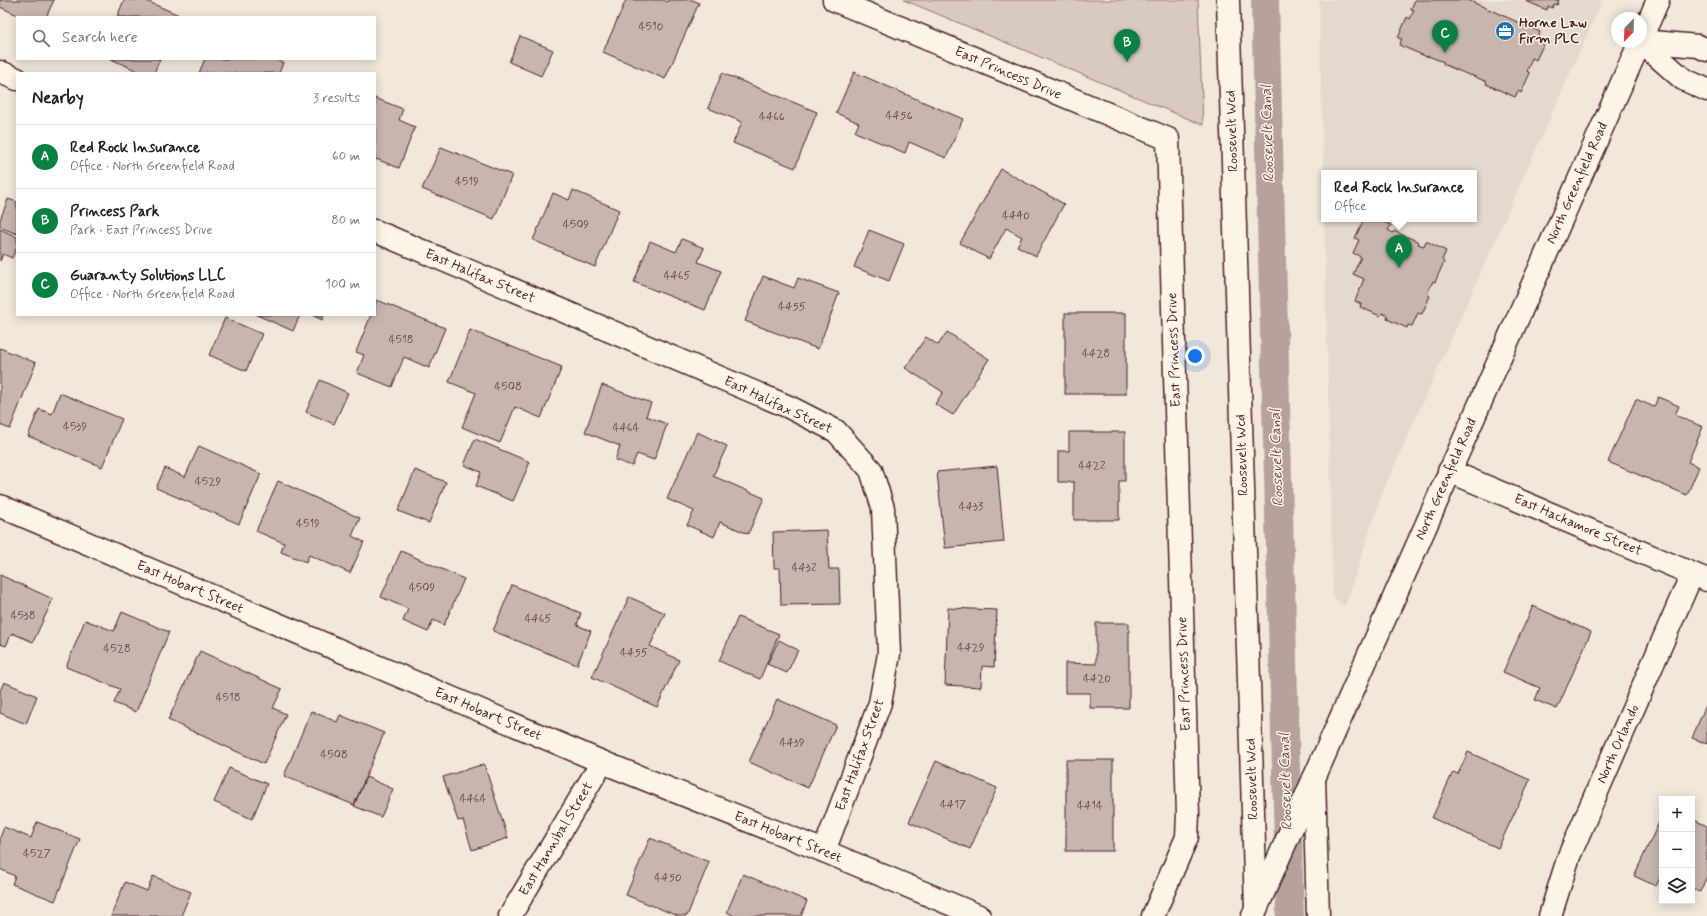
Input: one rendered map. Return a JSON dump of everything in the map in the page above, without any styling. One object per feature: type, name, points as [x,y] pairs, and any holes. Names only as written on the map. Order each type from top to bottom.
[{"type":"street","name":"East Princess Drive","points":[[834,0],[1168,139],[1188,814],[1187,837],[1153,916]]},
{"type":"street","name":"Roosevelt Wcd","points":[[1228,0],[1258,906]]},
{"type":"street","name":"North Greenfield Road","points":[[1647,27],[1658,0]]},
{"type":"street","points":[[1647,42],[1698,46],[1707,50]]},
{"type":"street","points":[[1647,46],[1683,79],[1707,90]]},
{"type":"street","name":"North Greenfield Road","points":[[1258,906],[1449,471],[1638,48]]},
{"type":"street","points":[[0,72],[16,80]]},
{"type":"street","name":"East Halifax Street","points":[[376,231],[789,407],[836,431],[871,470],[883,508],[889,654],[880,703],[824,851]]},
{"type":"street","name":"East Hackamore Street","points":[[1449,471],[1700,577]]},
{"type":"street","name":"East Hobart Street","points":[[0,506],[602,762],[824,851],[979,916]]},
{"type":"street","name":"North Orlando","points":[[1550,916],[1569,856],[1700,577]]},
{"type":"street","name":"East Hannibal Street","points":[[510,916],[602,762]]},
{"type":"street","points":[[1311,785],[1318,916]]},
{"type":"shaded area","points":[[904,0],[1198,0],[1203,125]]},
{"type":"shaded area","points":[[1319,0],[1603,0],[1383,491],[1345,606],[1333,597],[1324,222],[1477,222],[1477,170],[1323,170]]},
{"type":"building","points":[[0,0],[54,0],[46,16],[20,16],[0,7]]},
{"type":"building","points":[[124,0],[144,0],[179,15],[178,16],[117,16]]},
{"type":"building","points":[[626,0],[664,0],[667,2],[668,0],[693,0],[699,3],[665,79],[603,52]]},
{"type":"building","points":[[1415,0],[1468,0],[1540,32],[1537,40],[1544,43],[1536,60],[1532,58],[1527,71],[1530,73],[1521,93],[1518,91],[1515,97],[1486,84],[1487,82],[1443,64],[1444,62],[1428,56],[1427,57],[1399,45],[1402,39],[1398,38],[1407,17],[1410,19],[1414,10],[1411,9]]},
{"type":"building","points":[[1559,0],[1557,5],[1554,4],[1552,8],[1548,6],[1547,10],[1526,1]]},
{"type":"building","points":[[520,36],[553,50],[541,76],[509,62]]},
{"type":"building","points":[[113,60],[160,60],[154,72],[140,72]]},
{"type":"building","points":[[205,60],[276,60],[283,63],[279,72],[199,72]]},
{"type":"building","points":[[854,72],[963,119],[946,158],[909,142],[905,153],[855,132],[859,123],[836,113]]},
{"type":"building","points":[[722,73],[817,112],[795,168],[733,143],[742,122],[708,108]]},
{"type":"building","points":[[376,98],[403,109],[399,120],[415,127],[399,168],[376,159]]},
{"type":"building","points":[[441,147],[512,175],[494,219],[422,189]]},
{"type":"building","points":[[1001,169],[1064,204],[1036,256],[1017,246],[1022,237],[1006,228],[989,259],[960,243]]},
{"type":"building","points":[[573,190],[619,210],[595,267],[533,240],[553,193],[569,200]]},
{"type":"building","points":[[8,199],[16,202],[16,234],[0,227],[0,220]]},
{"type":"building","points":[[1363,222],[1384,222],[1391,225],[1388,230],[1393,233],[1394,231],[1419,242],[1418,244],[1424,246],[1426,241],[1446,251],[1442,260],[1444,262],[1435,282],[1433,281],[1427,294],[1430,296],[1422,314],[1418,313],[1412,326],[1408,325],[1407,328],[1387,319],[1388,316],[1382,313],[1380,316],[1360,307],[1361,304],[1355,301],[1364,279],[1353,274],[1361,257],[1353,253],[1359,240],[1355,238]]},
{"type":"building","points":[[0,229],[16,237],[16,249],[12,258],[3,254],[0,261]]},
{"type":"building","points":[[869,230],[904,244],[889,281],[854,267]]},
{"type":"building","points":[[682,239],[704,248],[698,262],[721,271],[705,310],[634,282],[650,241],[676,252]]},
{"type":"building","points":[[763,276],[794,288],[798,278],[839,293],[818,349],[745,321]]},
{"type":"building","points":[[377,300],[445,328],[429,368],[404,357],[392,387],[357,373],[364,355],[356,352],[371,316],[376,316]]},
{"type":"building","points":[[1065,313],[1126,313],[1126,394],[1065,394]]},
{"type":"building","points":[[259,316],[300,316],[293,331]]},
{"type":"building","points":[[314,316],[324,316],[322,320]]},
{"type":"building","points":[[225,318],[262,334],[246,371],[209,355]]},
{"type":"building","points":[[470,330],[562,367],[541,418],[515,407],[500,443],[462,427],[476,393],[449,382]]},
{"type":"building","points":[[947,332],[989,359],[953,415],[935,404],[943,392],[905,368],[926,337],[938,345]]},
{"type":"building","points":[[0,348],[36,363],[10,429],[0,425]]},
{"type":"building","points":[[320,380],[348,393],[334,424],[306,412]]},
{"type":"building","points":[[602,385],[651,403],[646,416],[667,424],[654,460],[637,454],[632,466],[615,460],[620,446],[585,432]]},
{"type":"building","points":[[60,393],[122,419],[102,467],[28,436],[39,409],[52,414]]},
{"type":"building","points":[[1658,397],[1679,406],[1675,415],[1703,427],[1688,462],[1699,467],[1687,495],[1608,462],[1636,399],[1654,407]]},
{"type":"building","points":[[697,432],[727,446],[713,476],[764,498],[748,534],[720,522],[714,537],[687,525],[694,511],[667,499]]},
{"type":"building","points":[[1069,432],[1125,432],[1125,481],[1119,481],[1119,520],[1074,520],[1074,482],[1058,482],[1058,451],[1069,451]]},
{"type":"building","points":[[475,439],[530,462],[513,501],[476,486],[481,472],[464,465]]},
{"type":"building","points":[[199,446],[261,474],[239,524],[156,488],[165,468],[185,477]]},
{"type":"building","points":[[997,466],[1004,542],[945,548],[937,472]]},
{"type":"building","points":[[415,470],[446,482],[429,523],[398,511]]},
{"type":"building","points":[[278,481],[360,518],[352,536],[364,542],[350,573],[309,555],[306,562],[281,552],[284,543],[256,531]]},
{"type":"building","points":[[827,530],[829,569],[839,569],[840,604],[781,605],[780,568],[774,568],[773,532]]},
{"type":"building","points":[[401,551],[464,579],[444,625],[433,620],[428,632],[403,621],[408,609],[381,597]]},
{"type":"building","points":[[0,575],[53,599],[33,642],[12,633],[6,646],[0,644]]},
{"type":"building","points":[[512,585],[581,613],[577,625],[591,631],[577,665],[493,631]]},
{"type":"building","points":[[629,597],[665,613],[650,646],[679,660],[657,707],[592,677]]},
{"type":"building","points":[[1533,606],[1591,632],[1557,709],[1535,700],[1540,688],[1503,672]]},
{"type":"building","points":[[948,608],[997,610],[994,667],[982,666],[981,687],[945,685]]},
{"type":"building","points":[[122,612],[169,632],[136,712],[114,703],[120,689],[66,667],[85,620],[114,631]]},
{"type":"building","points":[[738,617],[779,634],[760,679],[719,661]]},
{"type":"building","points":[[1096,623],[1129,623],[1129,708],[1090,708],[1090,693],[1065,693],[1065,663],[1096,664]]},
{"type":"building","points":[[779,640],[798,650],[787,673],[767,664]]},
{"type":"building","points":[[200,651],[282,689],[273,708],[286,714],[264,764],[168,720]]},
{"type":"building","points":[[4,682],[37,696],[26,724],[0,713],[0,691]]},
{"type":"building","points":[[777,699],[836,725],[808,788],[749,762]]},
{"type":"building","points":[[1707,705],[1707,744],[1692,738]]},
{"type":"building","points":[[311,711],[337,722],[340,715],[384,733],[354,805],[284,776]]},
{"type":"building","points":[[1468,752],[1530,780],[1498,848],[1432,818],[1453,772],[1458,774]]},
{"type":"building","points":[[1066,760],[1113,760],[1113,851],[1066,851]]},
{"type":"building","points":[[936,761],[997,788],[970,849],[909,822]]},
{"type":"building","points":[[484,764],[508,838],[472,850],[463,820],[458,821],[443,777]]},
{"type":"building","points":[[229,768],[267,784],[252,819],[214,802]]},
{"type":"building","points":[[366,777],[393,789],[381,817],[354,806]]},
{"type":"building","points":[[1695,820],[1707,826],[1707,876],[1700,892],[1695,890]]},
{"type":"building","points":[[37,822],[80,839],[55,901],[12,884],[15,876],[0,869],[0,838],[4,827],[31,838]]},
{"type":"building","points":[[1659,822],[1659,880],[1656,886],[1634,876]]},
{"type":"building","points":[[650,838],[709,862],[687,916],[678,916],[626,895]]},
{"type":"building","points":[[743,874],[807,901],[801,916],[735,916],[727,912]]},
{"type":"building","points":[[153,876],[191,892],[181,916],[111,916],[125,882],[147,891]]},
{"type":"waterway","name":"Roosevelt Canal","points":[[1265,0],[1290,916]]},
{"type":"place","name":"Horne Law Firm PLC","points":[[1505,31]]},
{"type":"place","name":"Guaranty Solutions LLC","points":[[1445,53]]},
{"type":"place","name":"Princess Park","points":[[1127,62]]},
{"type":"place","name":"Red Rock Insurance","points":[[1399,268]]}]
